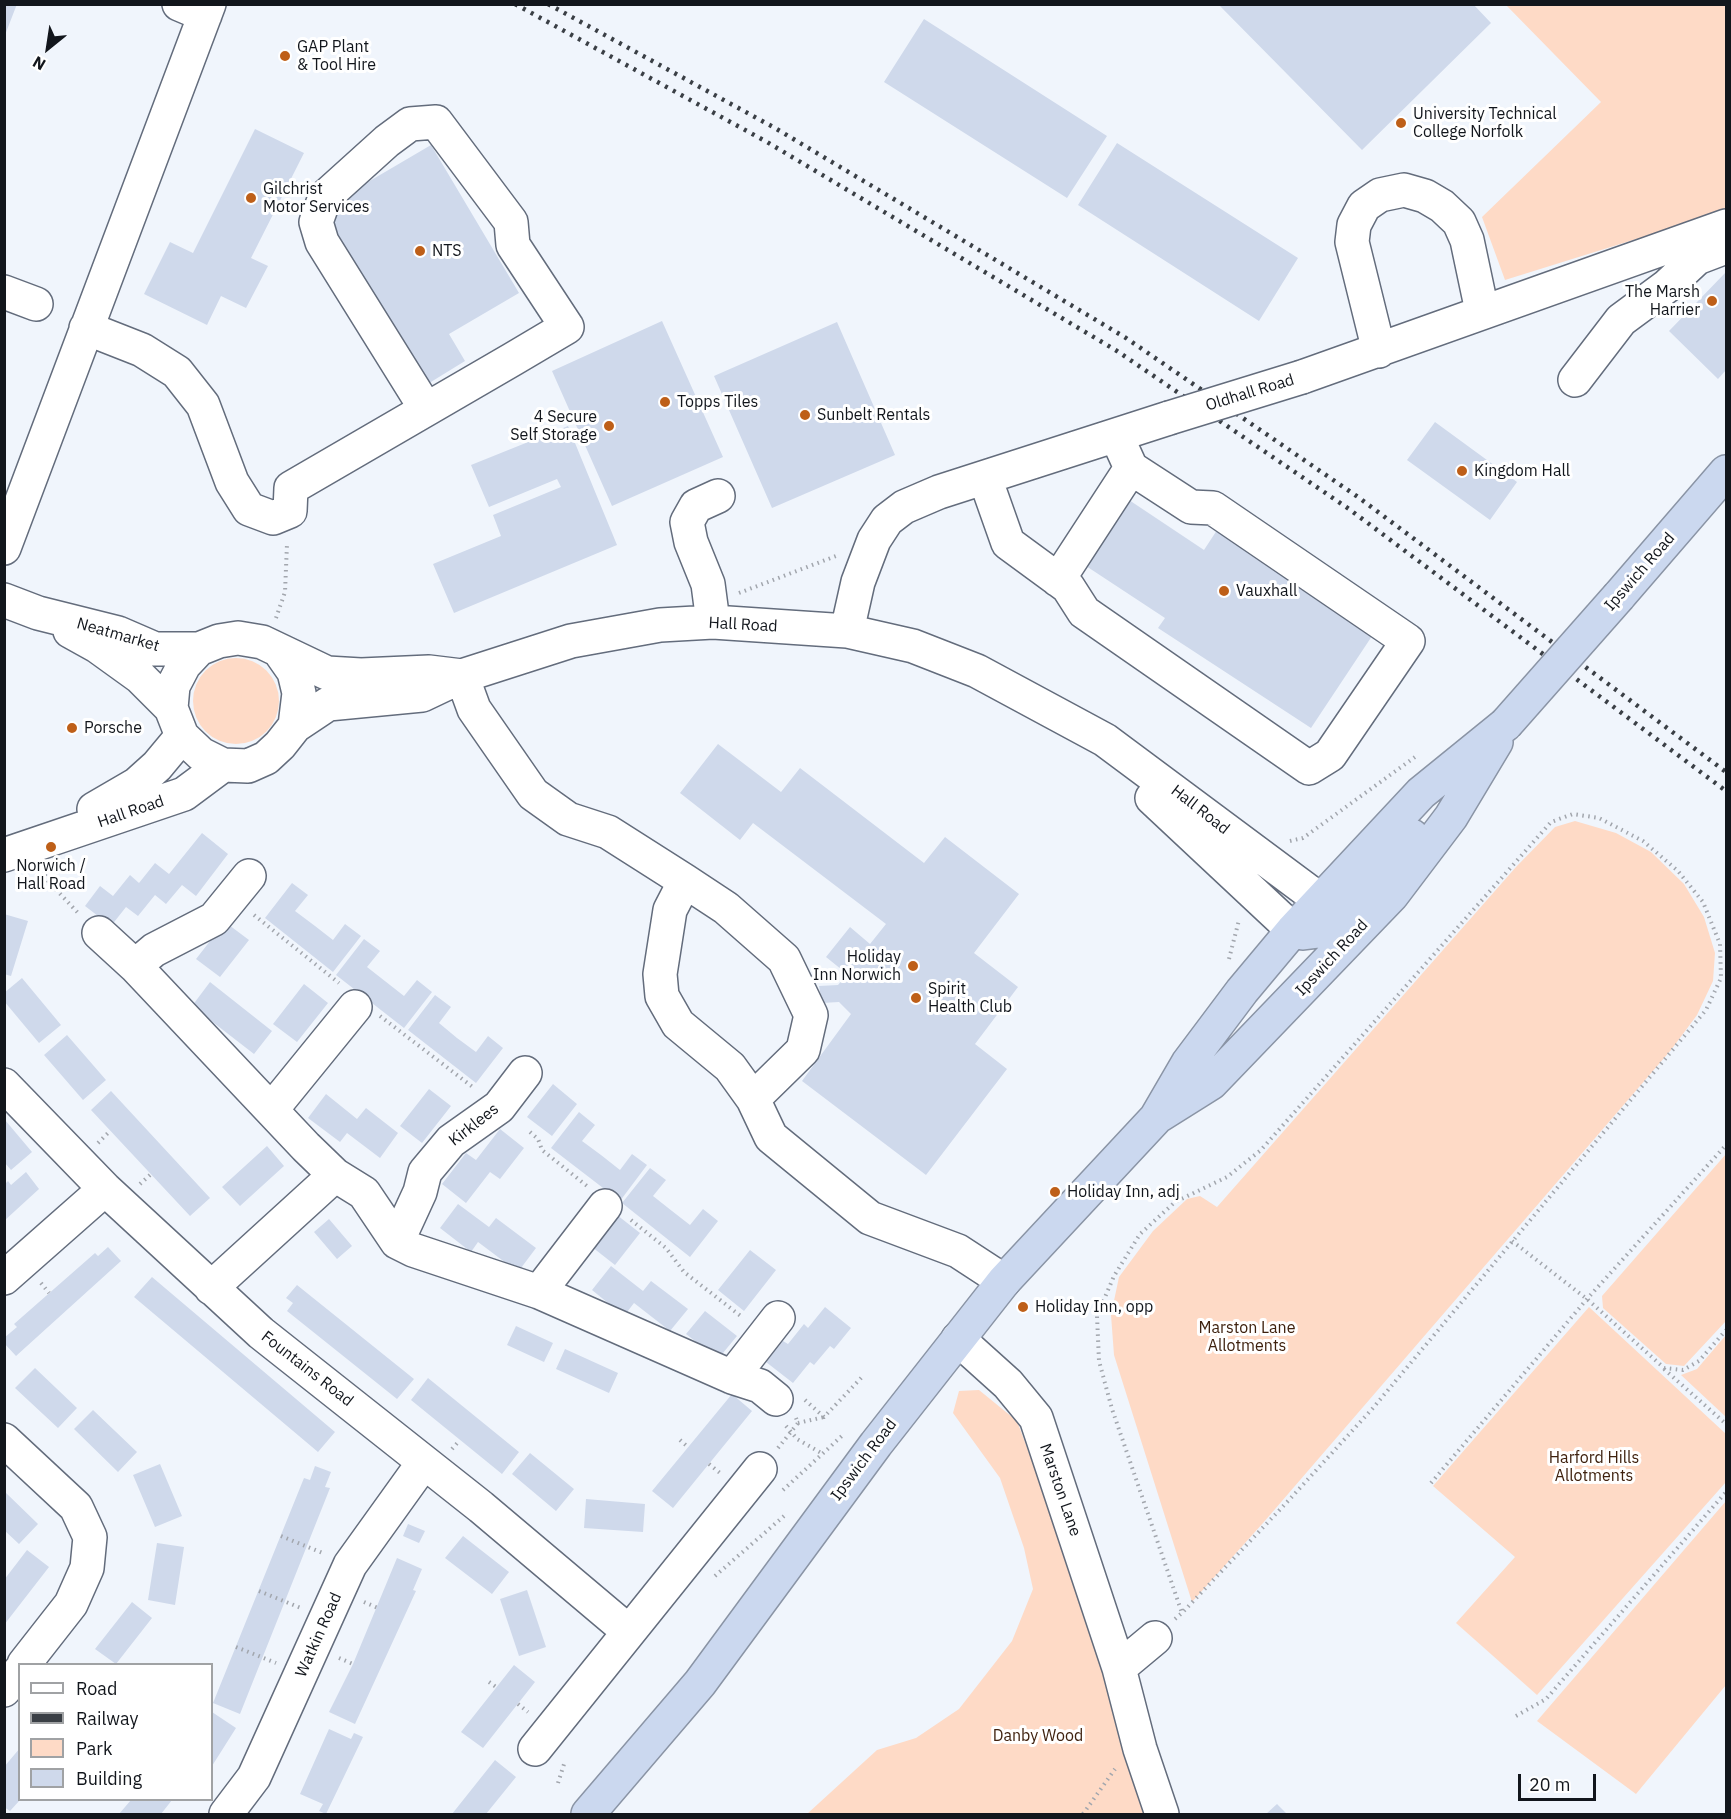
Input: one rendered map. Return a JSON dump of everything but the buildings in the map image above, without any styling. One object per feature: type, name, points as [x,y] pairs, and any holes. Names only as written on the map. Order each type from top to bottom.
[{"type":"highway","name":"Ipswich Road","points":[[1326,912],[1420,793],[1506,724],[1726,472]]},
{"type":"highway","name":"Ipswich Road","points":[[1156,1118],[1210,1083],[1392,895],[1451,817],[1506,724]]},
{"type":"highway","name":"Ipswich Road","points":[[588,1815],[700,1683],[876,1444],[1004,1281],[1156,1118],[1188,1063],[1223,1015],[1293,930],[1326,912],[1435,809],[1479,771]]},
{"type":"street","points":[[4,548],[86,328],[197,8]]},
{"type":"street","points":[[86,328],[142,350],[177,372],[203,405],[232,482],[249,509],[273,518],[290,511],[291,488],[567,327],[513,245],[511,222],[436,122],[410,124],[387,141],[325,197],[316,222],[322,242],[426,409]]},
{"type":"street","points":[[1379,351],[1352,242],[1354,225],[1364,206],[1380,195],[1404,190],[1425,196],[1442,206],[1459,222],[1467,240],[1482,311]]},
{"type":"street","name":"Oldhall Road","points":[[847,631],[858,582],[874,540],[887,520],[904,507],[985,478],[1379,351],[1482,311],[1726,226]]},
{"type":"street","points":[[1575,380],[1621,320],[1667,286],[1697,258],[1726,247]]},
{"type":"street","points":[[4,292],[36,304]]},
{"type":"street","points":[[985,478],[1008,543],[1068,587],[1084,612],[1308,768],[1330,755],[1408,641],[1212,508],[1191,507],[1131,468],[1116,435]]},
{"type":"street","points":[[1058,580],[1131,468]]},
{"type":"street","points":[[712,608],[687,522],[696,506],[718,496]]},
{"type":"street","name":"Neatmarket","points":[[4,600],[38,613],[118,633],[156,649],[198,649]]},
{"type":"street","name":"Hall Road","points":[[19,850],[184,794],[224,765],[248,766],[266,758],[295,726],[328,704],[422,695],[462,676],[570,641],[660,625],[712,608],[847,631],[913,646],[977,671],[1105,740],[1326,912]]},
{"type":"street","name":"Neatmarket","points":[[38,613],[105,652],[140,677],[176,722]]},
{"type":"street","name":"Hall Road","points":[[19,850],[137,784],[157,766],[176,722],[173,686],[184,664],[198,649],[219,641],[238,638],[271,647],[327,673],[361,675],[429,672],[462,676]]},
{"type":"street","points":[[271,647],[294,672],[299,693],[295,726]]},
{"type":"street","points":[[462,676],[474,709],[533,794],[568,819],[608,832],[685,880],[726,908],[784,959],[811,1015],[803,1050],[753,1099]]},
{"type":"street","name":"Hall Road","points":[[1019,693],[1161,804],[1293,930]]},
{"type":"street","points":[[176,722],[201,754],[224,765]]},
{"type":"street","points":[[135,966],[154,950],[214,919],[249,876]]},
{"type":"street","points":[[685,880],[670,910],[660,974],[662,996],[678,1024],[730,1067],[753,1099],[771,1137],[870,1218],[958,1251],[1004,1281]]},
{"type":"street","points":[[1326,912],[1333,942],[1328,963]]},
{"type":"street","points":[[99,933],[135,966],[335,1175],[364,1193],[396,1242],[539,1292],[767,1389],[773,1325]]},
{"type":"street","points":[[272,1109],[355,1007]]},
{"type":"street","name":"Kirklees","points":[[396,1242],[420,1192],[424,1172],[451,1140],[499,1107],[525,1073]]},
{"type":"street","name":"Fountains Road","points":[[4,1085],[105,1189],[261,1333],[424,1462],[628,1631]]},
{"type":"street","points":[[211,1288],[335,1175]]},
{"type":"street","points":[[4,1278],[105,1189]]},
{"type":"street","points":[[539,1292],[607,1204]]},
{"type":"street","name":"Marston Lane","points":[[958,1339],[1008,1384],[1036,1418],[1119,1668],[1140,1749],[1162,1815]]},
{"type":"street","points":[[4,1440],[76,1507],[90,1537],[87,1568],[71,1604],[26,1663]]},
{"type":"street","name":"Watkin Road","points":[[226,1815],[254,1777],[350,1565],[424,1462]]},
{"type":"street","points":[[535,1749],[752,1480]]},
{"type":"street","points":[[1119,1668],[1155,1638]]},
{"type":"street","points":[[4,1690],[18,1673]]},
{"type":"path","points":[[271,647],[275,620],[285,592],[290,511]]},
{"type":"path","points":[[712,608],[742,593],[874,540]]},
{"type":"path","points":[[1280,844],[1303,838],[1416,756]]},
{"type":"path","points":[[1155,1638],[1182,1613],[1373,1408],[1699,1019],[1721,978],[1720,944],[1703,902],[1678,871],[1642,841],[1599,818],[1573,814],[1551,822],[1261,1150],[1227,1177],[1176,1202],[1140,1234],[1114,1276],[1097,1316],[1099,1361],[1112,1409],[1182,1613]]},
{"type":"path","points":[[45,875],[48,881],[99,933]]},
{"type":"path","points":[[530,1132],[538,1139],[542,1150],[607,1204],[666,1248],[684,1272],[750,1323],[773,1325]]},
{"type":"path","points":[[1431,1483],[1587,1299],[1726,1145]]},
{"type":"path","points":[[1512,1240],[1587,1299],[1726,1424]]},
{"type":"path","points":[[1664,1368],[1683,1370],[1699,1361],[1726,1330]]},
{"type":"path","points":[[798,1423],[824,1417],[863,1376]]},
{"type":"path","points":[[767,1389],[824,1417]]},
{"type":"path","points":[[752,1480],[758,1502],[775,1496],[844,1434],[855,1429]]},
{"type":"path","points":[[792,1431],[809,1447],[823,1454]]},
{"type":"path","points":[[680,1440],[688,1447]]},
{"type":"path","points":[[1516,1716],[1546,1699],[1726,1492]]},
{"type":"path","points":[[708,1581],[789,1512]]},
{"type":"path","points":[[281,1536],[350,1565]]},
{"type":"path","points":[[259,1591],[327,1618]]},
{"type":"path","points":[[236,1647],[302,1674]]},
{"type":"path","points":[[489,1682],[496,1687]]},
{"type":"path","points":[[1083,1815],[1115,1769],[1140,1749]]},
{"type":"green space","points":[[1506,5],[1726,5],[1726,211],[1505,280],[1482,217],[1601,102]]},
{"type":"green space","points":[[236,658],[260,665],[272,677],[279,701],[272,725],[260,737],[236,744],[212,737],[200,725],[193,701],[200,677],[212,665]]},
{"type":"green space","name":"Marston Lane Allotments","points":[[1575,821],[1616,833],[1651,852],[1684,884],[1704,917],[1715,953],[1713,981],[1697,1015],[1671,1050],[1263,1523],[1192,1602],[1114,1355],[1111,1315],[1119,1277],[1153,1231],[1187,1199],[1200,1196],[1217,1207],[1516,867],[1555,827]]},
{"type":"green space","points":[[1726,1154],[1726,1321],[1684,1366],[1666,1364],[1603,1308],[1602,1296]]},
{"type":"green space","name":"Harford Hills Allotments","points":[[1589,1307],[1726,1434],[1726,1482],[1537,1695],[1456,1623],[1515,1557],[1433,1486]]},
{"type":"green space","points":[[1726,1335],[1726,1417],[1681,1375],[1697,1369]]},
{"type":"green space","name":"Danby Wood","points":[[979,1390],[1017,1421],[1078,1583],[1114,1715],[1150,1814],[807,1814],[877,1750],[916,1738],[959,1709],[1012,1641],[1033,1589],[1024,1548],[1000,1478],[953,1413],[959,1391]]},
{"type":"green space","points":[[1726,1501],[1726,1685],[1636,1794],[1537,1721]]},
{"type":"railway","points":[[515,4],[767,142],[1117,351],[1349,509],[1726,791]]},
{"type":"railway","points":[[548,4],[775,128],[1126,338],[1358,497],[1726,772]]},
{"type":"place","name":"GAP Plant & Tool Hire","points":[[285,56]]},
{"type":"place","name":"University Technical College Norfolk","points":[[1401,123]]},
{"type":"place","name":"Gilchrist Motor Services","points":[[251,198]]},
{"type":"place","name":"NTS","points":[[420,251]]},
{"type":"place","name":"The Marsh Harrier","points":[[1712,301]]},
{"type":"place","name":"Topps Tiles","points":[[665,402]]},
{"type":"place","name":"Sunbelt Rentals","points":[[805,415]]},
{"type":"place","name":"4 Secure Self Storage","points":[[609,426]]},
{"type":"place","name":"Kingdom Hall","points":[[1462,471]]},
{"type":"place","name":"Vauxhall","points":[[1224,591]]},
{"type":"place","name":"Porsche","points":[[72,728]]},
{"type":"place","name":"Norwich / Hall Road","points":[[51,847]]},
{"type":"place","name":"Holiday Inn Norwich","points":[[913,966]]},
{"type":"place","name":"Spirit Health Club","points":[[916,998]]},
{"type":"place","name":"Holiday Inn, adj","points":[[1055,1192]]},
{"type":"place","name":"Holiday Inn, opp","points":[[1023,1307]]}]
